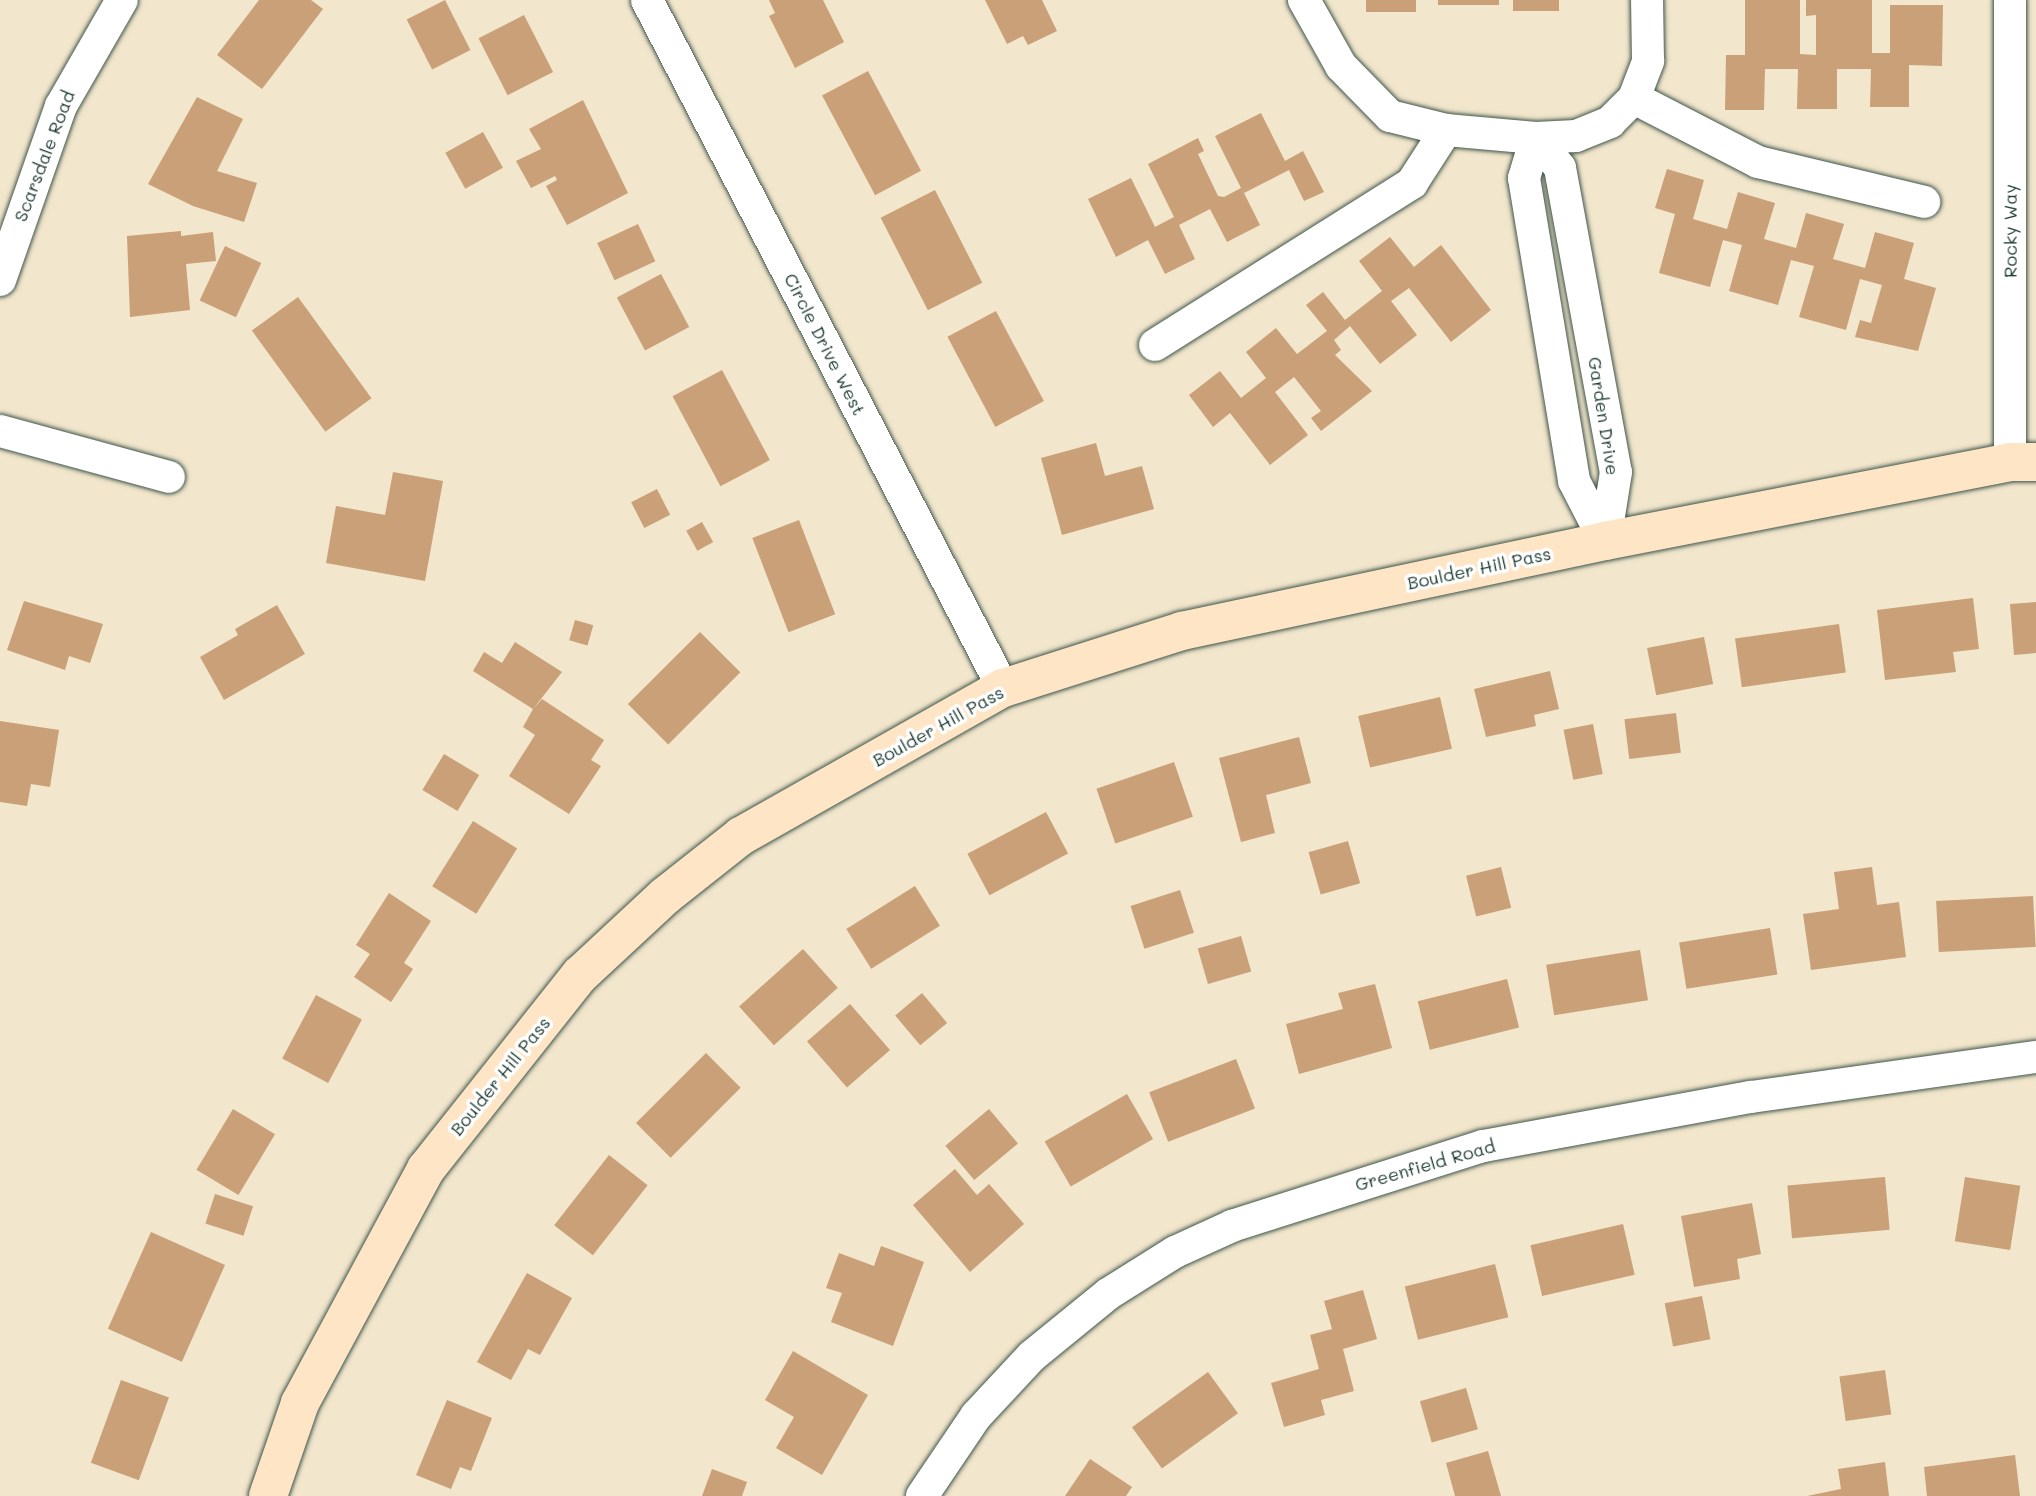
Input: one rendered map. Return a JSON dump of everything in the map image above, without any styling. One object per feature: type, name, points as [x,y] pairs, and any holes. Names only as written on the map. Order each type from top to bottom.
[{"type":"street","name":"Scarsdale Road","points":[[0,280],[61,106],[122,0]]},
{"type":"street","name":"Circle Drive West","points":[[647,0],[1003,688]]},
{"type":"street","points":[[1304,0],[1341,66],[1390,116],[1446,130],[1536,138],[1576,136],[1610,122],[1634,98],[1648,61],[1647,0]]},
{"type":"street","name":"Rocky Way","points":[[2010,0],[2023,462]]},
{"type":"street","points":[[1634,98],[1758,162],[1924,202]]},
{"type":"street","points":[[1155,345],[1412,183],[1446,130]]},
{"type":"street","points":[[1536,138],[1524,178],[1574,481],[1605,541]]},
{"type":"street","name":"Garden Drive","points":[[1536,138],[1560,168],[1616,472],[1605,541]]},
{"type":"street","points":[[0,431],[169,477]]},
{"type":"street","name":"Boulder Hill Pass","points":[[268,1496],[300,1403],[426,1169],[580,975],[665,896],[741,836],[1003,688],[1182,631],[1605,541],[2023,462]]},
{"type":"street","name":"Greenfield Road","points":[[922,1496],[976,1416],[1032,1356],[1108,1294],[1175,1252],[1232,1226],[1483,1146],[1751,1097],[2036,1057]]},
{"type":"building","points":[[259,0],[311,0],[323,9],[262,89],[217,55]]},
{"type":"building","points":[[445,0],[470,50],[432,69],[407,20]]},
{"type":"building","points":[[769,0],[823,0],[844,42],[795,68],[769,16],[775,13]]},
{"type":"building","points":[[985,0],[1042,0],[1057,31],[1028,45],[1023,36],[1007,44]]},
{"type":"building","points":[[1366,0],[1416,0],[1416,12],[1366,12]]},
{"type":"building","points":[[1438,0],[1499,0],[1499,5],[1438,5]]},
{"type":"building","points":[[1513,0],[1559,0],[1559,11],[1513,11]]},
{"type":"building","points":[[1745,0],[1800,0],[1800,54],[1816,55],[1816,15],[1806,16],[1806,0],[1872,0],[1872,53],[1890,53],[1890,5],[1943,5],[1942,66],[1909,65],[1909,107],[1870,107],[1871,69],[1837,69],[1837,109],[1797,109],[1798,69],[1765,69],[1764,110],[1725,110],[1726,55],[1745,55]]},
{"type":"building","points":[[524,15],[553,72],[508,95],[479,38]]},
{"type":"building","points":[[868,71],[921,171],[875,195],[822,95]]},
{"type":"building","points":[[197,97],[243,119],[217,171],[257,183],[244,222],[193,206],[148,184]]},
{"type":"building","points":[[583,100],[628,193],[567,225],[546,186],[557,180],[555,176],[531,188],[516,161],[541,149],[529,129]]},
{"type":"building","points":[[1261,113],[1285,161],[1303,151],[1324,192],[1304,201],[1289,170],[1244,193],[1260,225],[1227,242],[1210,209],[1179,225],[1195,259],[1165,274],[1148,240],[1116,257],[1088,199],[1131,178],[1155,227],[1174,217],[1148,164],[1198,138],[1204,151],[1198,154],[1218,196],[1224,197],[1241,188],[1215,136]]},
{"type":"building","points":[[483,132],[503,168],[465,189],[445,153]]},
{"type":"building","points":[[1667,169],[1704,180],[1693,219],[1727,229],[1738,192],[1775,203],[1764,239],[1796,248],[1806,213],[1844,224],[1833,259],[1865,268],[1875,232],[1914,243],[1904,279],[1936,288],[1918,351],[1855,337],[1860,320],[1871,323],[1882,285],[1860,279],[1846,330],[1799,317],[1814,266],[1791,260],[1778,305],[1729,291],[1742,245],[1723,240],[1710,287],[1659,273],[1675,214],[1655,208]]},
{"type":"building","points":[[935,190],[982,283],[928,310],[881,218]]},
{"type":"building","points":[[638,224],[655,261],[615,280],[597,243]]},
{"type":"building","points":[[181,231],[181,236],[213,232],[216,261],[186,264],[190,310],[130,317],[127,236]]},
{"type":"building","points":[[1390,237],[1414,267],[1441,245],[1491,310],[1451,342],[1409,288],[1391,301],[1417,335],[1380,364],[1350,326],[1334,340],[1341,350],[1335,355],[1372,391],[1321,431],[1311,418],[1321,411],[1294,377],[1275,392],[1308,435],[1270,465],[1230,413],[1213,427],[1189,395],[1220,371],[1241,398],[1266,378],[1246,352],[1276,328],[1297,354],[1327,331],[1306,305],[1323,292],[1345,320],[1382,291],[1359,261]]},
{"type":"building","points":[[225,246],[261,263],[236,317],[200,300]]},
{"type":"building","points":[[661,274],[689,327],[645,350],[617,297]]},
{"type":"building","points":[[298,297],[371,398],[325,432],[252,331]]},
{"type":"building","points":[[996,311],[1044,401],[995,427],[947,337]]},
{"type":"building","points":[[722,370],[770,460],[720,486],[673,396]]},
{"type":"building","points":[[1096,443],[1105,476],[1142,466],[1154,509],[1062,535],[1041,458]]},
{"type":"building","points":[[393,472],[443,481],[425,581],[326,563],[336,506],[385,515]]},
{"type":"building","points":[[657,489],[670,515],[644,528],[631,502]]},
{"type":"building","points":[[799,520],[835,614],[789,632],[752,538]]},
{"type":"building","points":[[702,522],[713,542],[697,551],[686,531]]},
{"type":"building","points":[[1973,598],[1979,649],[1953,652],[1956,672],[1885,680],[1877,610]]},
{"type":"building","points":[[24,601],[103,624],[90,663],[69,656],[65,670],[7,650]]},
{"type":"building","points":[[2036,602],[2036,653],[2014,655],[2010,604]]},
{"type":"building","points":[[277,605],[305,654],[224,700],[200,657],[238,635],[235,629]]},
{"type":"building","points":[[575,620],[593,625],[587,645],[569,640]]},
{"type":"building","points":[[1839,624],[1846,673],[1742,687],[1735,639]]},
{"type":"building","points":[[700,632],[740,672],[668,744],[628,704]]},
{"type":"building","points":[[1704,637],[1713,684],[1656,695],[1647,648]]},
{"type":"building","points":[[515,642],[562,672],[533,709],[473,671],[484,652],[502,663]]},
{"type":"building","points":[[1550,671],[1559,709],[1534,715],[1536,726],[1486,737],[1474,689]]},
{"type":"building","points":[[1440,697],[1452,749],[1370,768],[1358,716]]},
{"type":"building","points":[[542,699],[604,740],[591,760],[601,766],[569,814],[509,776],[535,735],[523,727]]},
{"type":"building","points":[[1676,713],[1681,753],[1629,759],[1624,719]]},
{"type":"building","points":[[0,721],[59,730],[50,787],[31,784],[27,806],[0,802]]},
{"type":"building","points":[[1593,724],[1603,774],[1573,780],[1564,730]]},
{"type":"building","points":[[1299,737],[1311,783],[1266,795],[1275,833],[1241,842],[1219,758]]},
{"type":"building","points":[[444,754],[479,775],[458,811],[422,790]]},
{"type":"building","points":[[1174,762],[1193,817],[1115,844],[1096,789]]},
{"type":"building","points":[[1046,812],[1068,853],[989,895],[967,854]]},
{"type":"building","points":[[473,821],[517,849],[476,914],[432,886]]},
{"type":"building","points":[[1348,841],[1360,883],[1321,895],[1309,852]]},
{"type":"building","points":[[1501,867],[1511,908],[1476,916],[1466,876]]},
{"type":"building","points":[[1872,867],[1877,905],[1899,902],[1906,957],[1811,970],[1803,914],[1839,909],[1834,872]]},
{"type":"building","points":[[915,886],[940,926],[871,969],[846,929]]},
{"type":"building","points":[[1180,890],[1194,933],[1144,949],[1131,906]]},
{"type":"building","points":[[389,893],[431,921],[404,963],[413,969],[391,1002],[354,977],[370,954],[356,945]]},
{"type":"building","points":[[2033,896],[2036,947],[1939,952],[1936,901]]},
{"type":"building","points":[[1770,928],[1777,974],[1686,989],[1679,942]]},
{"type":"building","points":[[1241,936],[1251,972],[1208,984],[1198,948]]},
{"type":"building","points":[[803,949],[838,988],[774,1045],[739,1007]]},
{"type":"building","points":[[1640,950],[1648,1000],[1554,1015],[1546,965]]},
{"type":"building","points":[[1507,979],[1519,1028],[1430,1050],[1418,1001]]},
{"type":"building","points":[[1375,984],[1392,1048],[1299,1074],[1286,1024],[1343,1009],[1338,993]]},
{"type":"building","points":[[922,993],[947,1023],[920,1045],[895,1015]]},
{"type":"building","points":[[316,995],[362,1019],[328,1083],[282,1059]]},
{"type":"building","points":[[850,1004],[890,1050],[847,1087],[807,1041]]},
{"type":"building","points":[[706,1053],[741,1088],[671,1158],[636,1123]]},
{"type":"building","points":[[1236,1059],[1255,1108],[1168,1142],[1149,1092]]},
{"type":"building","points":[[1127,1094],[1153,1139],[1071,1187],[1045,1142]]},
{"type":"building","points":[[233,1109],[275,1134],[238,1195],[196,1170]]},
{"type":"building","points":[[989,1109],[1018,1143],[974,1180],[945,1146]]},
{"type":"building","points":[[609,1155],[648,1185],[593,1255],[554,1225]]},
{"type":"building","points":[[955,1169],[977,1195],[989,1184],[1024,1224],[970,1272],[913,1205]]},
{"type":"building","points":[[1885,1177],[1890,1230],[1792,1238],[1787,1186]]},
{"type":"building","points":[[1965,1177],[2020,1186],[2010,1250],[1955,1241]]},
{"type":"building","points":[[215,1194],[253,1206],[243,1236],[205,1223]]},
{"type":"building","points":[[1752,1203],[1761,1254],[1737,1259],[1740,1279],[1694,1287],[1681,1216]]},
{"type":"building","points":[[1623,1224],[1635,1275],[1542,1296],[1530,1245]]},
{"type":"building","points":[[151,1232],[225,1265],[182,1362],[108,1329]]},
{"type":"building","points":[[881,1246],[924,1262],[893,1346],[831,1322],[842,1293],[826,1288],[839,1253],[874,1266]]},
{"type":"building","points":[[1495,1264],[1508,1317],[1418,1340],[1405,1286]]},
{"type":"building","points":[[527,1273],[572,1298],[540,1355],[528,1349],[511,1380],[477,1362]]},
{"type":"building","points":[[1363,1290],[1377,1339],[1343,1349],[1354,1391],[1321,1400],[1325,1415],[1284,1427],[1271,1383],[1319,1369],[1310,1335],[1332,1329],[1324,1301]]},
{"type":"building","points":[[1702,1296],[1710,1339],[1673,1346],[1665,1303]]},
{"type":"building","points":[[793,1351],[868,1395],[822,1475],[776,1448],[794,1417],[765,1400]]},
{"type":"building","points":[[1885,1370],[1891,1415],[1846,1421],[1839,1376]]},
{"type":"building","points":[[1208,1372],[1238,1413],[1162,1469],[1132,1427]]},
{"type":"building","points":[[121,1380],[169,1397],[139,1480],[91,1463]]},
{"type":"building","points":[[1466,1388],[1478,1429],[1432,1443],[1420,1401]]},
{"type":"building","points":[[447,1400],[492,1418],[471,1471],[460,1467],[451,1489],[416,1475]]},
{"type":"building","points":[[1488,1451],[1501,1496],[1455,1496],[1446,1463]]},
{"type":"building","points":[[2015,1455],[2020,1496],[1927,1496],[1924,1467]]},
{"type":"building","points":[[1090,1459],[1132,1487],[1126,1496],[1065,1496]]},
{"type":"building","points":[[1885,1462],[1889,1496],[1807,1496],[1841,1489],[1838,1469]]},
{"type":"building","points":[[712,1469],[747,1482],[742,1496],[702,1496]]}]
